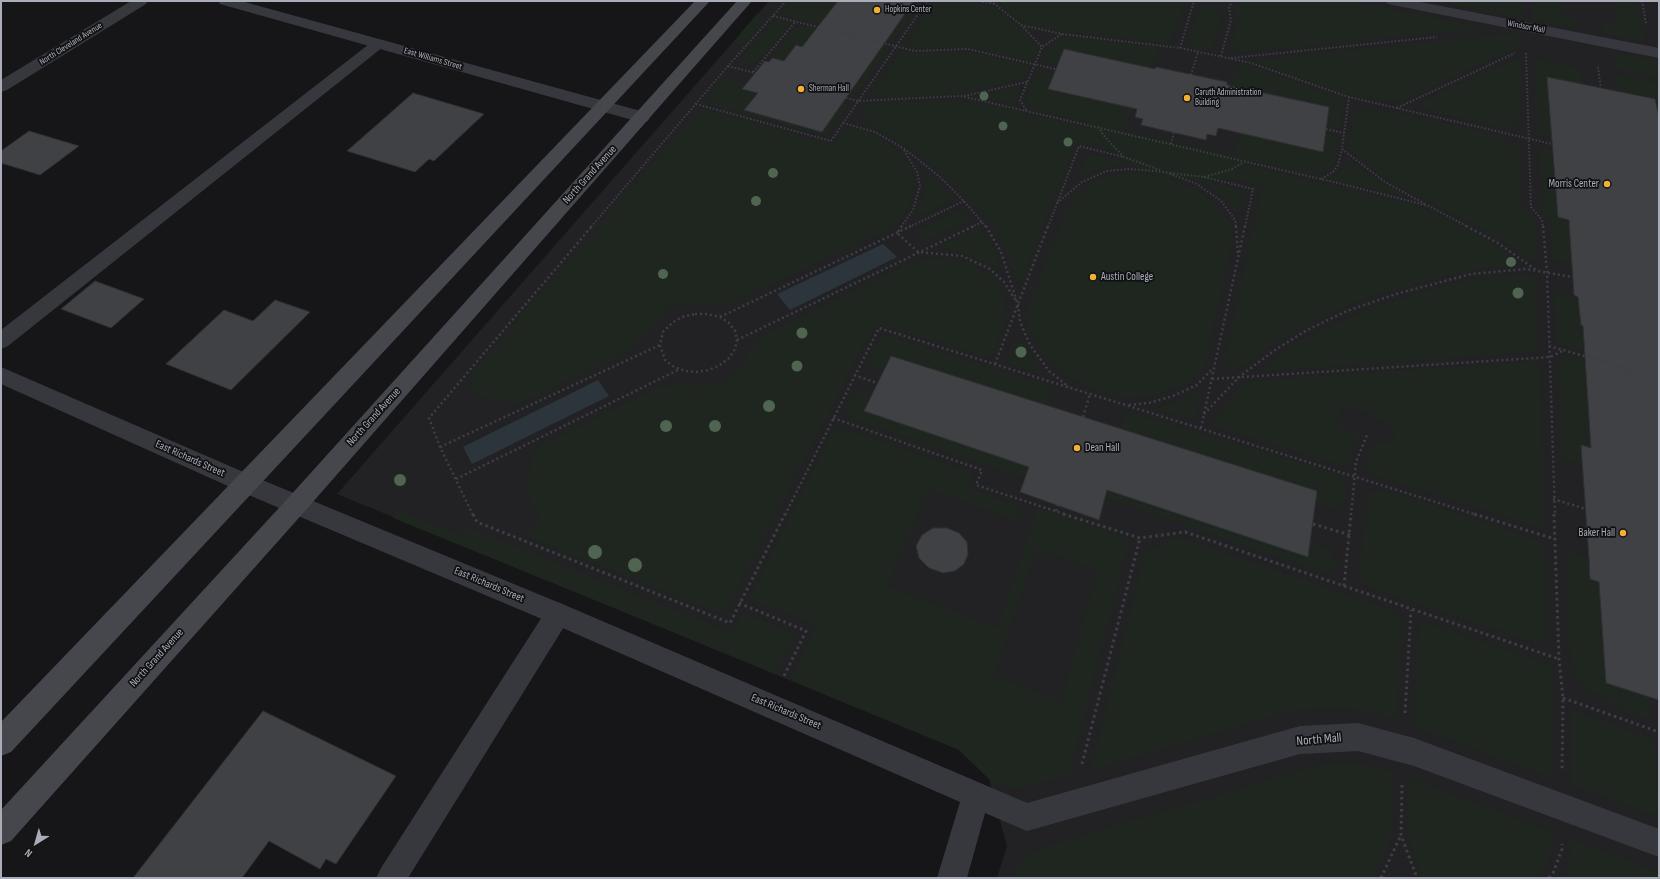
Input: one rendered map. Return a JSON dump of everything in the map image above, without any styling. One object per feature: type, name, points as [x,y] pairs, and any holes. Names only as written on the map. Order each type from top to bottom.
[{"type":"main road","points":[[1,742],[703,1]]},
{"type":"main road","name":"North Grand Avenue","points":[[1,831],[297,504],[742,4]]},
{"type":"street","name":"North Cleveland Avenue","points":[[1,87],[141,1]]},
{"type":"street","name":"East Williams Street","points":[[225,1],[642,117]]},
{"type":"street","name":"Windsor Mall","points":[[1393,1],[1659,53]]},
{"type":"street","points":[[1,341],[378,44]]},
{"type":"street","name":"East Richards Street","points":[[1,375],[247,484],[558,614],[976,794]]},
{"type":"street","points":[[391,878],[558,614]]},
{"type":"street","name":"North Mall","points":[[976,794],[1027,817],[1300,740],[1358,738],[1403,748],[1659,843]]},
{"type":"street","points":[[952,878],[976,794]]},
{"type":"path","points":[[786,1],[728,66],[428,418],[440,447],[477,522],[730,623],[879,328],[1555,539]]},
{"type":"path","points":[[664,91],[696,104],[830,141],[927,1]]},
{"type":"path","points":[[979,1],[996,5]]},
{"type":"path","points":[[991,1],[1021,24],[1042,48]]},
{"type":"path","points":[[1180,48],[1194,1]]},
{"type":"path","points":[[1221,56],[1231,20],[1229,8],[1232,1]]},
{"type":"path","points":[[742,4],[774,16],[915,51],[968,49],[1055,69]]},
{"type":"path","points":[[851,35],[867,14]]},
{"type":"path","points":[[728,66],[754,73],[796,21]]},
{"type":"path","points":[[1021,24],[1062,34],[1180,48],[1221,56],[1251,63],[1349,97],[1552,144]]},
{"type":"path","points":[[1531,28],[1531,36],[1525,54],[1531,207],[1542,220],[1547,272],[1559,659],[1563,698],[1561,806]]},
{"type":"path","points":[[1026,110],[1020,100],[1042,48],[1062,34]]},
{"type":"path","points":[[1228,58],[1441,37]]},
{"type":"path","points":[[1191,75],[1198,52]]},
{"type":"path","points":[[1396,108],[1516,52],[1525,54]]},
{"type":"path","points":[[1598,69],[1601,88]]},
{"type":"path","points":[[846,98],[858,101],[961,96],[1028,82]]},
{"type":"path","points":[[961,96],[1171,144],[1429,206]]},
{"type":"path","points":[[1321,180],[1333,172],[1338,165],[1342,149],[1349,97]]},
{"type":"path","points":[[843,123],[875,132],[903,148],[924,163],[964,201],[982,222],[1001,252],[1018,305],[1020,322],[1030,344],[1049,371],[1071,388]]},
{"type":"path","points":[[1098,127],[1124,157]]},
{"type":"path","points":[[1326,129],[1344,133]]},
{"type":"path","points":[[1171,144],[1174,132]]},
{"type":"path","points":[[995,364],[1079,146],[1124,157],[1197,184],[1221,201],[1235,220],[1238,258]]},
{"type":"path","points":[[896,233],[913,210],[920,186],[917,172],[903,148]]},
{"type":"path","points":[[1342,149],[1385,182],[1498,243],[1536,270]]},
{"type":"path","points":[[1204,177],[1232,169],[1245,162]]},
{"type":"path","points":[[1057,203],[1082,182],[1107,171],[1129,168],[1204,177],[1253,189],[1201,428]]},
{"type":"path","points":[[720,317],[964,201]]},
{"type":"path","points":[[737,340],[982,222]]},
{"type":"path","points":[[896,233],[918,252],[962,256],[990,269],[1004,282],[1018,305]]},
{"type":"path","points":[[1204,414],[1239,377],[1275,350],[1307,330],[1347,310],[1396,294],[1471,274],[1526,269],[1572,277]]},
{"type":"path","points":[[695,314],[708,314],[720,317],[729,323],[735,331],[737,340],[735,349],[729,358],[720,365],[709,370],[697,372],[674,367],[665,360],[660,351],[660,345],[663,332],[672,323],[682,317],[695,314]]},
{"type":"path","points":[[440,447],[660,345]]},
{"type":"path","points":[[1549,346],[1659,377]]},
{"type":"path","points":[[1212,379],[1550,357],[1565,350]]},
{"type":"path","points":[[1126,405],[1149,403],[1173,396],[1197,385],[1214,367]]},
{"type":"path","points":[[1626,368],[1628,384]]},
{"type":"path","points":[[456,479],[680,369]]},
{"type":"path","points":[[854,375],[877,383]]},
{"type":"path","points":[[1083,417],[1090,394]]},
{"type":"path","points":[[833,418],[982,470],[976,485],[1140,538],[1185,532],[1559,659]]},
{"type":"path","points":[[1344,586],[1356,462],[1367,435]]},
{"type":"path","points":[[1553,499],[1586,509]]},
{"type":"path","points":[[1056,511],[1058,505]]},
{"type":"path","points":[[1313,524],[1350,535]]},
{"type":"path","points":[[1072,805],[1140,538]]},
{"type":"path","points":[[739,603],[806,631],[770,705]]},
{"type":"path","points":[[1411,610],[1403,748],[1401,835],[1417,878]]},
{"type":"path","points":[[1563,698],[1659,732]]},
{"type":"path","points":[[1381,878],[1401,835]]},
{"type":"shaded area","name":"Austin College","points":[[769,1],[1659,1],[1659,878],[997,878],[1007,846],[989,779],[959,750],[337,494]]},
{"type":"shaded area","points":[[792,1],[838,1],[833,7],[843,31],[780,15]]},
{"type":"shaded area","points":[[914,1],[922,1],[892,43],[858,35]]},
{"type":"shaded area","points":[[933,1],[969,1],[996,8],[1022,30],[1037,46],[1036,55],[1033,62],[968,47],[915,49],[905,46]]},
{"type":"shaded area","points":[[995,1],[1185,1],[1170,43],[1044,29],[1022,22]]},
{"type":"shaded area","points":[[1237,1],[1351,1],[1488,28],[1244,52],[1230,50],[1238,21],[1234,10]]},
{"type":"shaded area","points":[[1433,1],[1522,1],[1522,18]]},
{"type":"shaded area","points":[[1532,1],[1561,1],[1562,15],[1579,19],[1581,30],[1533,20]]},
{"type":"shaded area","points":[[1615,1],[1638,1],[1644,42],[1603,34],[1602,23],[1618,26]]},
{"type":"shaded area","points":[[1207,8],[1216,10],[1222,17],[1213,47],[1207,51],[1198,51],[1190,48],[1188,42],[1199,10]]},
{"type":"shaded area","points":[[757,14],[767,17],[742,46],[732,43]]},
{"type":"shaded area","points":[[776,19],[791,23],[756,64],[741,61]]},
{"type":"shaded area","points":[[799,25],[890,47],[856,95],[848,94],[870,64],[797,46],[784,61],[772,58]]},
{"type":"shaded area","points":[[1520,34],[1519,46],[1404,100],[1381,101],[1349,95],[1256,62],[1256,60]]},
{"type":"shaded area","points":[[1071,37],[1159,47],[1151,68],[1064,50],[1057,65],[1042,62],[1049,46],[1060,39]]},
{"type":"shaded area","points":[[901,51],[914,53],[971,52],[1031,66],[1025,78],[960,94],[878,98],[872,95]]},
{"type":"shaded area","points":[[1613,52],[1659,61],[1659,78],[1615,69]]},
{"type":"shaded area","points":[[1519,57],[1520,119],[1517,125],[1506,128],[1433,113],[1424,108],[1419,102]]},
{"type":"shaded area","points":[[1534,58],[1581,68],[1583,85],[1547,77],[1552,138],[1538,132]]},
{"type":"shaded area","points":[[1237,64],[1252,66],[1344,100],[1340,129],[1326,125],[1231,86]]},
{"type":"shaded area","points":[[1039,70],[1053,73],[1047,89],[1133,108],[1124,130],[1233,156],[1239,133],[1323,152],[1325,133],[1338,136],[1335,163],[1330,169],[1316,176],[1257,162],[1252,167],[1434,211],[1478,234],[1524,265],[1464,271],[1370,297],[1328,314],[1290,333],[1262,351],[1244,366],[1239,368],[1233,367],[1229,365],[1225,358],[1262,186],[1228,178],[1208,181],[1244,191],[1240,211],[1237,213],[1234,211],[1230,203],[1205,182],[1169,178],[1205,194],[1215,202],[1229,223],[1233,238],[1205,367],[1187,383],[1158,394],[1129,398],[1097,391],[1068,377],[1046,357],[1032,335],[1025,314],[1069,204],[1075,195],[1094,181],[1105,177],[1132,173],[1160,176],[1151,174],[1126,163],[1125,165],[1105,168],[1083,175],[1080,172],[1088,153],[1124,161],[1108,149],[1077,141],[1019,285],[1009,258],[996,233],[978,209],[939,170],[917,153],[894,138],[871,127],[863,120],[863,108],[871,103],[950,100],[984,103],[1091,128],[1089,122],[1040,110],[1025,101]]},
{"type":"shaded area","points":[[1616,75],[1659,83],[1659,117],[1655,99],[1619,92]]},
{"type":"shaded area","points":[[725,79],[746,84],[747,90],[758,93],[745,110],[822,132],[842,103],[849,105],[827,137],[705,103]]},
{"type":"shaded area","points":[[1023,85],[1015,100],[1017,105],[977,96]]},
{"type":"shaded area","points":[[701,108],[833,145],[847,128],[855,127],[872,134],[888,143],[900,153],[912,168],[914,182],[913,197],[907,212],[889,230],[726,305],[727,304],[718,301],[717,304],[696,303],[676,308],[673,305],[666,309],[668,312],[652,325],[643,339],[638,339],[637,347],[517,405],[485,398],[472,390],[469,377]]},
{"type":"shaded area","points":[[1363,110],[1384,111],[1408,115],[1493,134],[1510,142],[1520,149],[1522,208],[1535,218],[1538,265],[1497,237],[1405,189],[1380,174],[1349,148],[1353,115]]},
{"type":"shaded area","points":[[1542,148],[1552,150],[1558,217],[1572,221],[1576,265],[1552,259],[1551,221],[1543,211],[1539,150]]},
{"type":"shaded area","points":[[1347,156],[1365,172],[1408,197],[1329,179],[1341,171],[1346,163]]},
{"type":"shaded area","points":[[924,168],[957,199],[921,215],[917,213],[924,196],[925,181],[921,169]]},
{"type":"shaded area","points":[[960,210],[970,219],[923,242],[914,232]]},
{"type":"shaded area","points":[[980,227],[995,250],[1001,270],[966,254],[940,248]]},
{"type":"shaded area","points":[[883,244],[897,257],[790,310],[777,294]]},
{"type":"shaded area","points":[[944,257],[971,263],[993,278],[1001,288],[1007,317],[990,358],[875,323],[724,615],[527,537],[540,517],[534,510],[530,501],[528,480],[531,462],[541,445],[664,384],[674,388],[677,384],[699,386],[721,380],[724,383],[731,380],[729,376],[743,365],[751,346],[756,346],[756,340],[753,340],[917,260]]},
{"type":"shaded area","points":[[1524,274],[1538,276],[1538,352],[1256,372],[1297,342],[1377,306],[1474,279]]},
{"type":"shaded area","points":[[1554,291],[1578,297],[1581,325],[1599,330],[1601,356],[1557,344]]},
{"type":"shaded area","points":[[882,334],[1053,387],[1047,406],[891,356],[883,371],[876,368],[870,364],[869,359]]},
{"type":"shaded area","points":[[1018,335],[1030,354],[1045,375],[1006,363]]},
{"type":"shaded area","points":[[1565,355],[1620,370],[1586,373],[1591,448],[1582,445],[1582,465],[1562,459],[1558,357]]},
{"type":"shaded area","points":[[1540,361],[1544,529],[1365,473],[1368,455],[1373,440],[1378,443],[1386,443],[1395,437],[1390,425],[1359,409],[1350,407],[1342,408],[1338,413],[1338,420],[1344,426],[1352,431],[1360,432],[1353,450],[1350,468],[1210,425],[1244,381]]},
{"type":"shaded area","points":[[598,380],[609,396],[472,464],[463,447]]},
{"type":"shaded area","points":[[1202,391],[1195,420],[1155,409],[1178,401]]},
{"type":"shaded area","points":[[856,394],[871,396],[864,411],[1029,467],[1025,478],[852,419],[846,413],[844,407],[850,397]]},
{"type":"shaded area","points":[[1125,411],[1332,472],[1342,481],[1345,491],[1345,500],[1340,506],[1333,509],[1315,505],[1121,429]]},
{"type":"shaded area","points":[[837,428],[845,429],[974,473],[968,488],[1020,506],[1015,520],[928,489],[887,586],[997,628],[1037,508],[1127,538],[1127,549],[1069,775],[1018,789],[1003,787],[989,779],[959,750],[791,680],[816,625],[749,599],[832,433]],"holes":[[[1036,549],[1098,570],[1061,701],[994,675]]]},
{"type":"shaded area","points":[[1108,490],[1308,557],[1310,541],[1328,550],[1334,557],[1337,567],[1332,571],[1323,572],[1106,498]]},
{"type":"shaded area","points":[[1379,490],[1399,494],[1544,542],[1547,637],[1535,642],[1377,590],[1365,584],[1359,574],[1369,492]]},
{"type":"shaded area","points":[[399,510],[462,536],[469,528],[732,633],[742,613],[795,634],[776,674],[393,518]]},
{"type":"shaded area","points":[[1183,538],[1394,611],[1402,620],[1397,720],[1370,712],[1346,708],[1312,708],[1283,713],[1091,770],[1143,560],[1149,551],[1172,539]]},
{"type":"shaded area","points":[[1566,550],[1589,558],[1590,579],[1599,582],[1606,683],[1649,697],[1652,722],[1592,692],[1581,684],[1575,676],[1569,648]]},
{"type":"shaded area","points":[[1428,623],[1552,666],[1554,703],[1552,778],[1413,726],[1419,626]]},
{"type":"shaded area","points":[[1571,709],[1653,739],[1659,800],[1659,817],[1570,784]]},
{"type":"shaded area","points":[[1337,763],[1361,764],[1394,772],[1391,835],[1384,857],[1373,876],[1370,878],[1013,878],[1015,872],[1025,858],[1041,848],[1315,766]]},
{"type":"shaded area","points":[[1410,778],[1552,832],[1552,850],[1544,869],[1538,878],[1422,878],[1408,835]]},
{"type":"shaded area","points":[[1571,839],[1659,872],[1659,878],[1563,878],[1569,867]]},
{"type":"building","name":"Sherman Hall","points":[[838,1],[914,1],[822,132],[744,110],[758,93],[742,89],[765,61],[769,62],[772,58],[784,61],[796,45],[802,47]]},
{"type":"building","name":"Caruth Administration Building","points":[[1064,49],[1155,69],[1156,67],[1227,82],[1227,85],[1329,107],[1323,152],[1218,128],[1216,136],[1207,134],[1206,140],[1141,125],[1143,119],[1135,117],[1137,109],[1048,89]]},
{"type":"building","points":[[1547,77],[1655,99],[1659,117],[1659,700],[1606,683],[1599,582],[1590,579],[1581,445],[1591,448],[1583,326],[1581,325],[1578,297],[1574,295],[1569,220],[1558,217]]},
{"type":"building","points":[[413,93],[484,114],[434,161],[429,159],[415,172],[347,151]]},
{"type":"building","points":[[29,131],[79,146],[40,175],[1,163],[1,151]]},
{"type":"building","points":[[95,281],[144,299],[111,328],[61,309]]},
{"type":"building","points":[[275,300],[310,312],[231,390],[166,364],[224,310],[253,321]]},
{"type":"building","name":"Dean Hall","points":[[891,356],[1317,491],[1308,557],[1107,490],[1099,520],[1020,492],[1029,467],[864,411]]},
{"type":"building","points":[[933,528],[947,528],[959,533],[967,542],[968,554],[964,564],[955,571],[943,573],[929,568],[919,558],[916,546],[922,535]]},
{"type":"building","points":[[263,711],[396,776],[336,864],[326,859],[320,869],[269,841],[242,878],[133,878]]},
{"type":"place","name":"Hopkins Center","points":[[877,10]]},
{"type":"place","name":"Sherman Hall","points":[[801,89]]},
{"type":"place","name":"Caruth Administration Building","points":[[1187,98]]},
{"type":"place","name":"Morris Center","points":[[1607,184]]},
{"type":"place","name":"Austin College","points":[[1093,277]]},
{"type":"place","name":"Dean Hall","points":[[1077,448]]},
{"type":"place","name":"Baker Hall","points":[[1623,533]]}]
